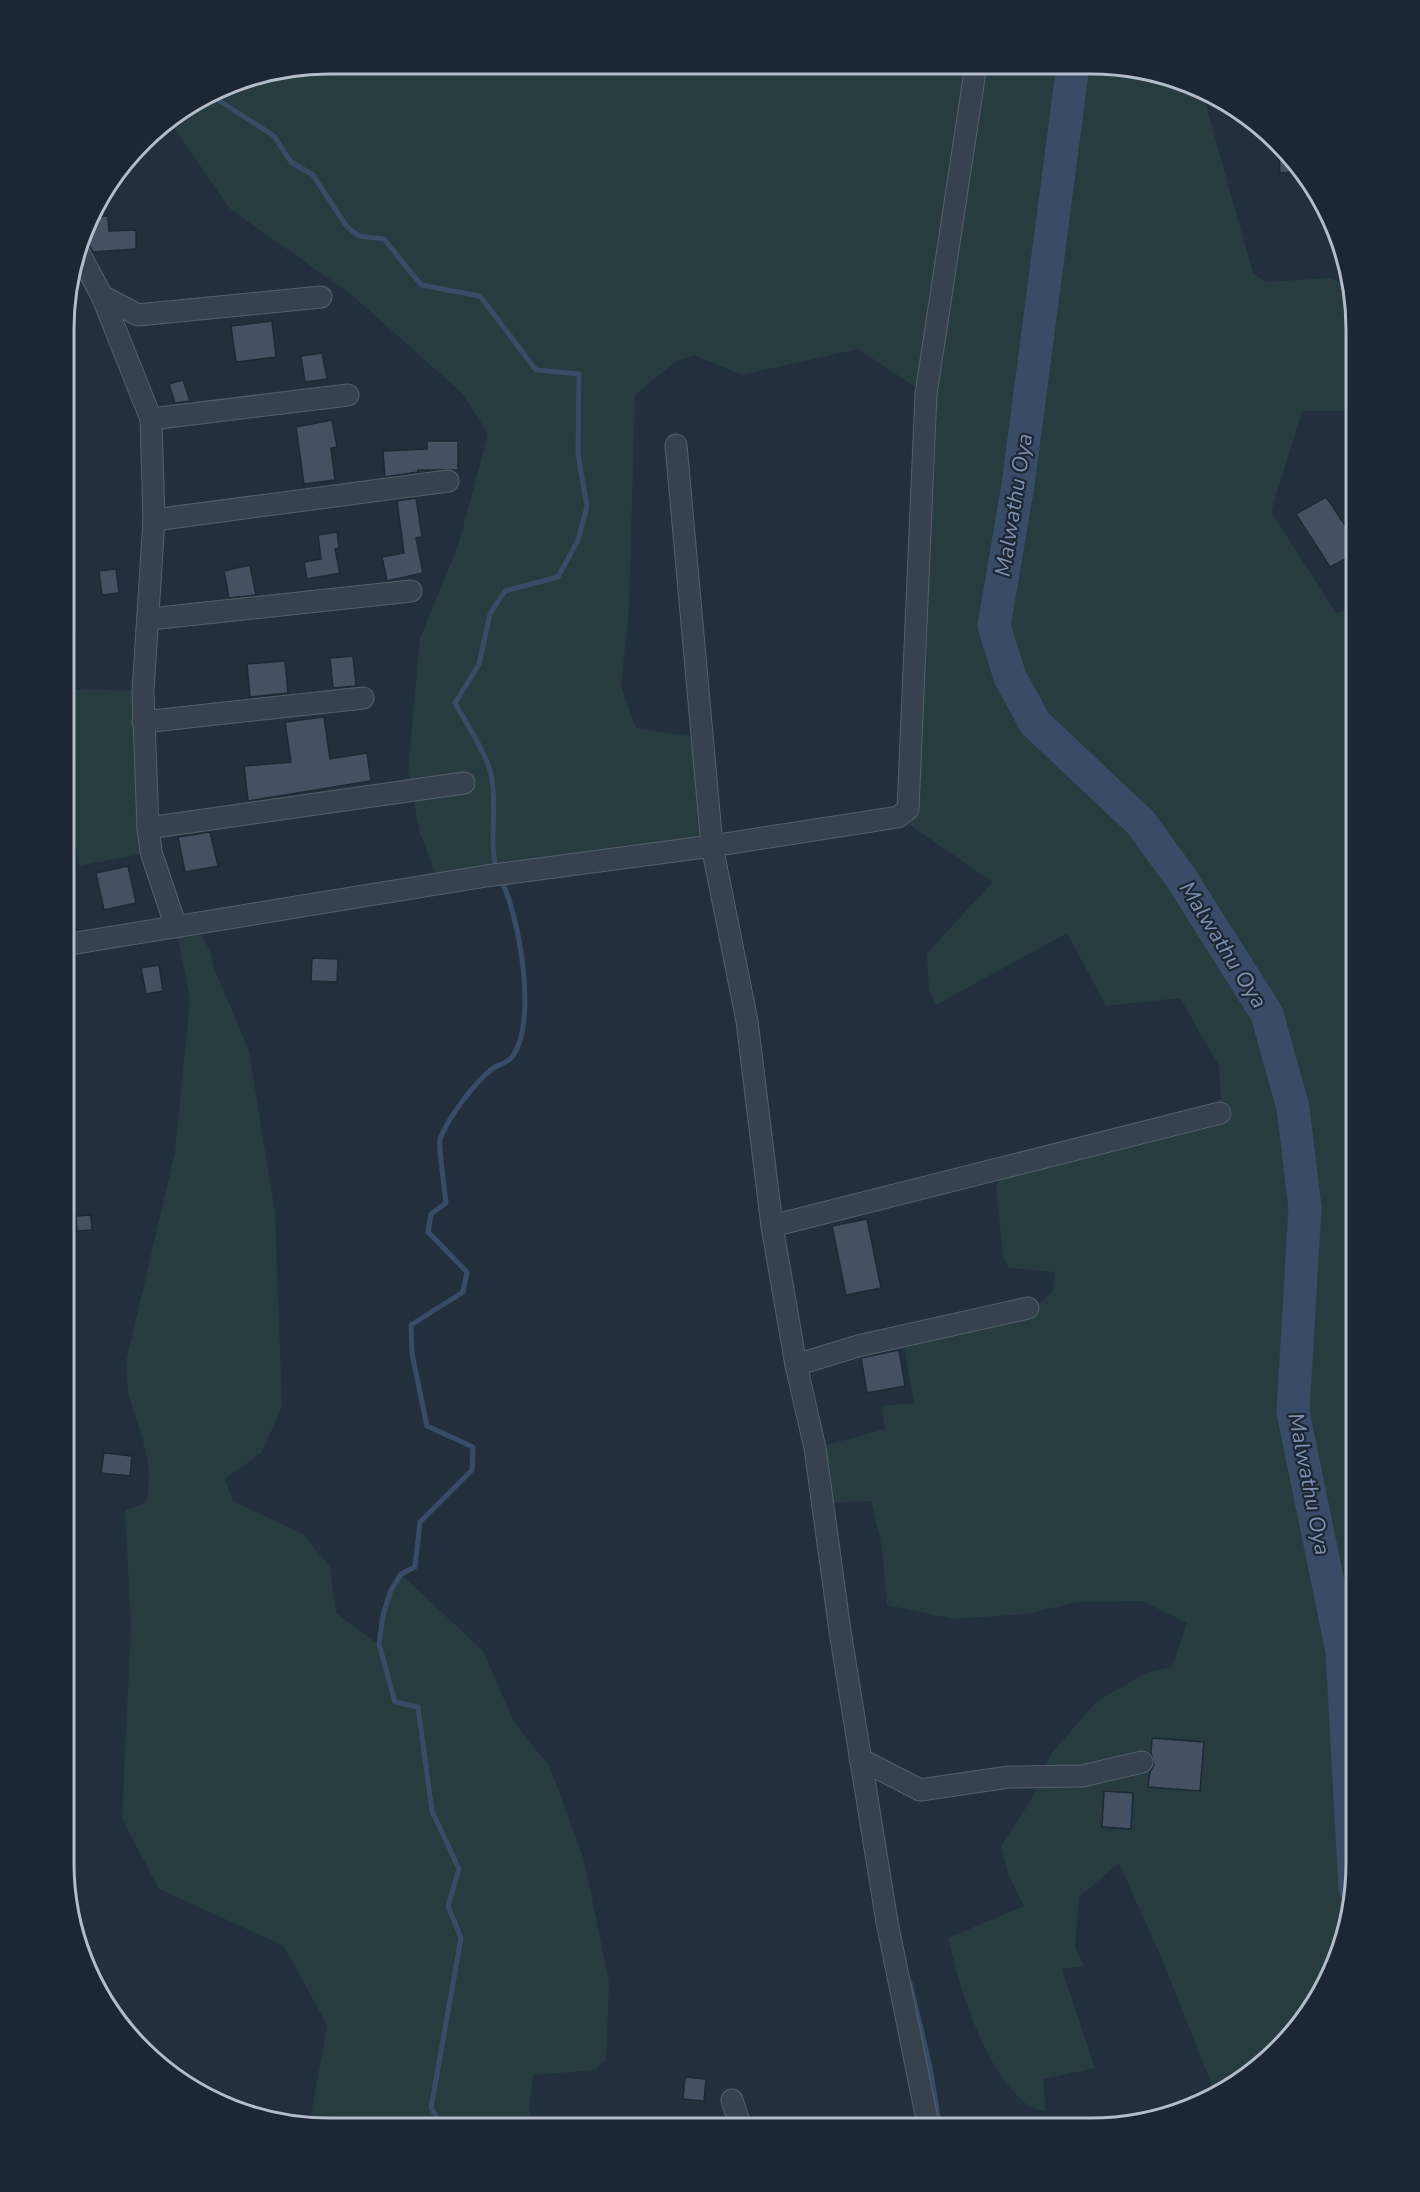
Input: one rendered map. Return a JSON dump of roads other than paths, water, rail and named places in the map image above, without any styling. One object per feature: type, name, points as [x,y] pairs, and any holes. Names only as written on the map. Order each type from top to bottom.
[{"type":"street","points":[[74,943],[486,876],[712,846],[898,817],[908,809],[926,394],[974,74]]},
{"type":"street","points":[[83,260],[102,296],[151,419],[154,520],[143,722],[148,828],[152,852],[176,927]]},
{"type":"street","points":[[102,296],[138,315],[321,297]]},
{"type":"street","points":[[151,419],[348,395]]},
{"type":"street","points":[[676,445],[712,846],[747,1021],[772,1226],[796,1365],[815,1448],[860,1759],[923,2118]]},
{"type":"street","points":[[154,520],[448,481]]},
{"type":"street","points":[[150,619],[411,591]]},
{"type":"street","points":[[143,722],[363,698]]},
{"type":"street","points":[[148,828],[464,783]]},
{"type":"street","points":[[772,1226],[1220,1113]]},
{"type":"street","points":[[796,1365],[858,1346],[1028,1308]]},
{"type":"street","points":[[860,1759],[920,1790],[1009,1777],[1082,1776],[1142,1762]]},
{"type":"street","points":[[732,2100],[738,2118]]},
{"type":"waterway","name":"Malwathu Oya","points":[[1072,74],[1018,485],[994,626],[1010,677],[1035,723],[1141,823],[1181,878],[1267,1014],[1293,1108],[1305,1208],[1293,1412],[1342,1651],[1346,1724]]},
{"type":"waterway","points":[[217,99],[274,136],[291,162],[313,175],[347,227],[359,236],[384,239],[421,285],[480,296],[536,370],[579,374],[578,454],[587,507],[578,540],[558,577],[505,591],[490,614],[479,664],[455,703],[480,748],[491,774],[494,799],[493,848],[497,871]]},
{"type":"waterway","points":[[437,2118],[431,2108],[461,1938],[448,1906],[459,1869],[432,1811],[418,1707],[395,1702],[379,1644],[383,1615],[391,1590],[401,1574],[415,1567],[420,1522],[472,1470],[473,1447],[427,1426],[412,1354],[411,1325],[463,1292],[467,1272],[428,1232],[431,1214],[446,1203],[440,1139],[455,1111],[477,1083],[492,1069],[511,1058],[519,1042],[524,1021],[525,996],[519,943],[508,896],[501,880]]},
{"type":"waterway","points":[[910,1983],[930,2067],[938,2118]]}]
